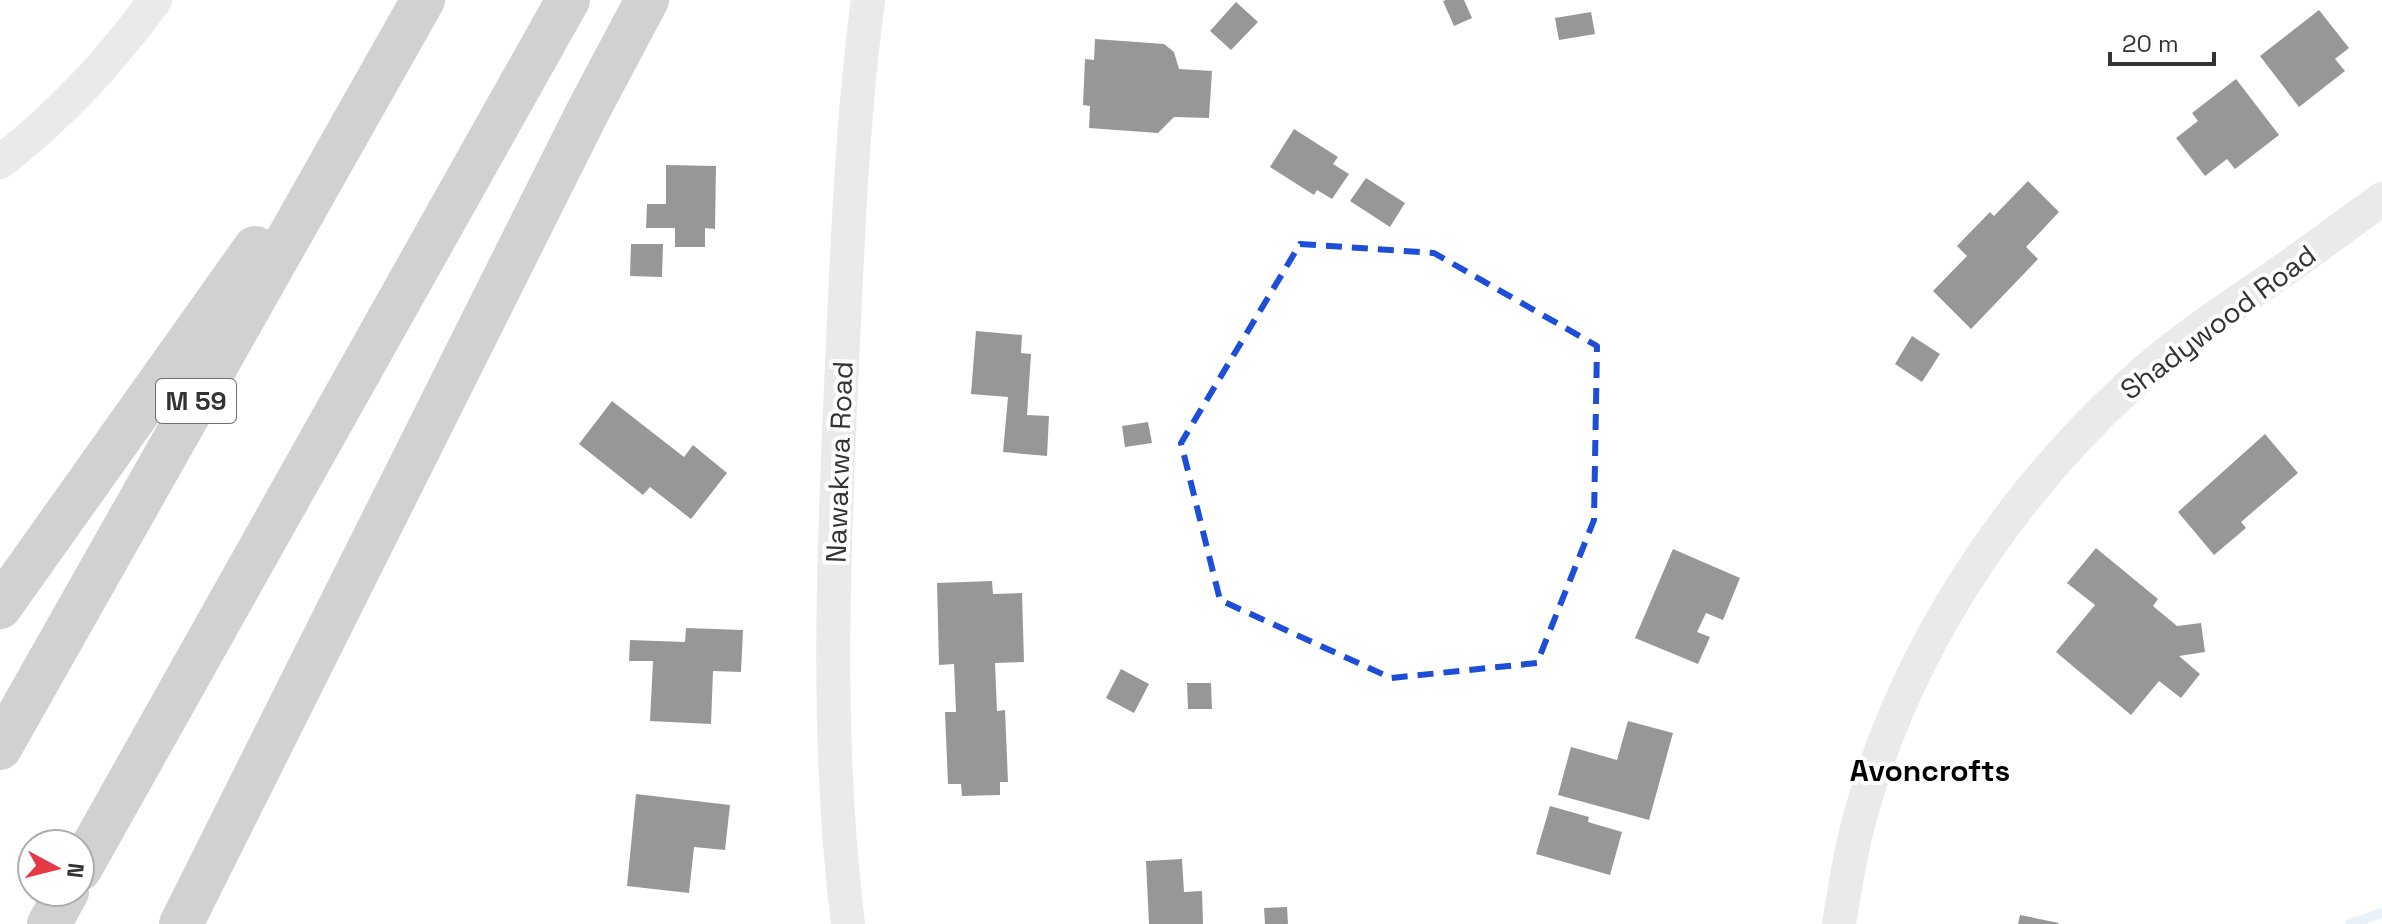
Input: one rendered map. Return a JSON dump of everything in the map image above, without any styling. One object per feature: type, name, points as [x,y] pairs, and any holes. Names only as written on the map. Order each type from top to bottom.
[{"type":"highway","name":"M 59","points":[[0,748],[423,0]]},
{"type":"highway","points":[[96,841],[568,0]]},
{"type":"highway","points":[[181,924],[581,125],[647,0]]},
{"type":"highway","points":[[0,607],[393,54]]},
{"type":"street","points":[[0,162],[74,99],[101,70],[155,0]]},
{"type":"street","name":"Nawakwa Road","points":[[848,924],[833,706],[834,596],[851,188],[858,82],[868,0]]},
{"type":"street","name":"Shadywood Road","points":[[1839,924],[1860,817],[1880,755],[1911,680],[1966,582],[2034,484],[2064,449],[2130,385],[2209,322],[2382,199]]},
{"type":"highlighted area","points":[[1300,244],[1434,253],[1597,346],[1594,520],[1537,663],[1391,678],[1220,600],[1181,443]]},
{"type":"building","points":[[1464,0],[1472,18],[1454,26],[1443,1]]},
{"type":"building","points":[[1236,2],[1258,22],[1231,50],[1210,31]]},
{"type":"building","points":[[2319,10],[2349,48],[2335,59],[2345,71],[2299,107],[2260,56]]},
{"type":"building","points":[[1591,12],[1595,34],[1559,40],[1555,18]]},
{"type":"building","points":[[1095,39],[1164,44],[1174,52],[1179,69],[1212,71],[1209,118],[1174,117],[1158,133],[1089,128],[1090,106],[1083,105],[1085,59],[1094,60]]},
{"type":"building","points":[[2236,79],[2279,135],[2235,169],[2227,159],[2205,176],[2176,138],[2198,121],[2192,113]]},
{"type":"building","points":[[1294,129],[1338,157],[1333,164],[1349,174],[1332,199],[1317,190],[1314,195],[1270,167]]},
{"type":"building","points":[[666,165],[716,166],[715,229],[705,228],[705,247],[675,247],[675,228],[646,228],[647,204],[666,204]]},
{"type":"building","points":[[1366,178],[1405,203],[1390,227],[1350,201]]},
{"type":"building","points":[[2028,181],[2059,212],[2026,247],[2038,259],[1971,329],[1933,291],[1967,256],[1957,246],[1990,212],[1994,216]]},
{"type":"building","points":[[631,244],[663,244],[662,277],[630,276]]},
{"type":"building","points":[[976,331],[1022,335],[1021,353],[1031,354],[1027,415],[1049,416],[1047,456],[1003,452],[1008,397],[971,394]]},
{"type":"building","points":[[1912,336],[1940,354],[1922,382],[1895,364]]},
{"type":"building","points":[[612,401],[684,457],[693,445],[727,473],[691,519],[650,487],[643,495],[579,444]]},
{"type":"building","points":[[1148,422],[1152,443],[1125,447],[1122,426]]},
{"type":"building","points":[[2265,434],[2298,473],[2241,522],[2246,528],[2214,555],[2178,512]]},
{"type":"building","points":[[2096,548],[2158,599],[2153,606],[2177,626],[2201,623],[2205,652],[2179,656],[2200,674],[2181,698],[2159,681],[2131,715],[2056,652],[2095,605],[2067,583]]},
{"type":"building","points":[[1673,549],[1740,578],[1723,620],[1706,613],[1697,632],[1710,637],[1698,664],[1635,638]]},
{"type":"building","points":[[992,581],[993,594],[1022,593],[1024,662],[995,663],[997,711],[1005,710],[1008,782],[1000,782],[1000,795],[962,796],[961,784],[948,784],[945,712],[956,712],[954,664],[939,665],[937,583]]},
{"type":"building","points":[[686,628],[743,630],[741,672],[713,671],[711,724],[650,721],[653,661],[629,661],[630,640],[685,642]]},
{"type":"building","points":[[1121,669],[1149,684],[1134,713],[1106,698]]},
{"type":"building","points":[[1187,683],[1211,683],[1212,709],[1188,709]]},
{"type":"building","points":[[1628,721],[1673,733],[1649,820],[1558,795],[1571,747],[1617,760]]},
{"type":"building","points":[[636,794],[730,805],[725,850],[694,847],[689,893],[627,886]]},
{"type":"building","points":[[1550,806],[1589,817],[1588,822],[1622,832],[1610,875],[1536,854]]},
{"type":"building","points":[[1182,859],[1184,892],[1202,891],[1203,924],[1149,924],[1146,861]]},
{"type":"building","points":[[1287,907],[1288,924],[1265,924],[1264,908]]},
{"type":"building","points":[[2020,915],[2059,923],[2018,924]]},
{"type":"waterway","points":[[2350,924],[2382,913]]},
{"type":"district","name":"Avoncrofts","points":[[1930,770]]}]
